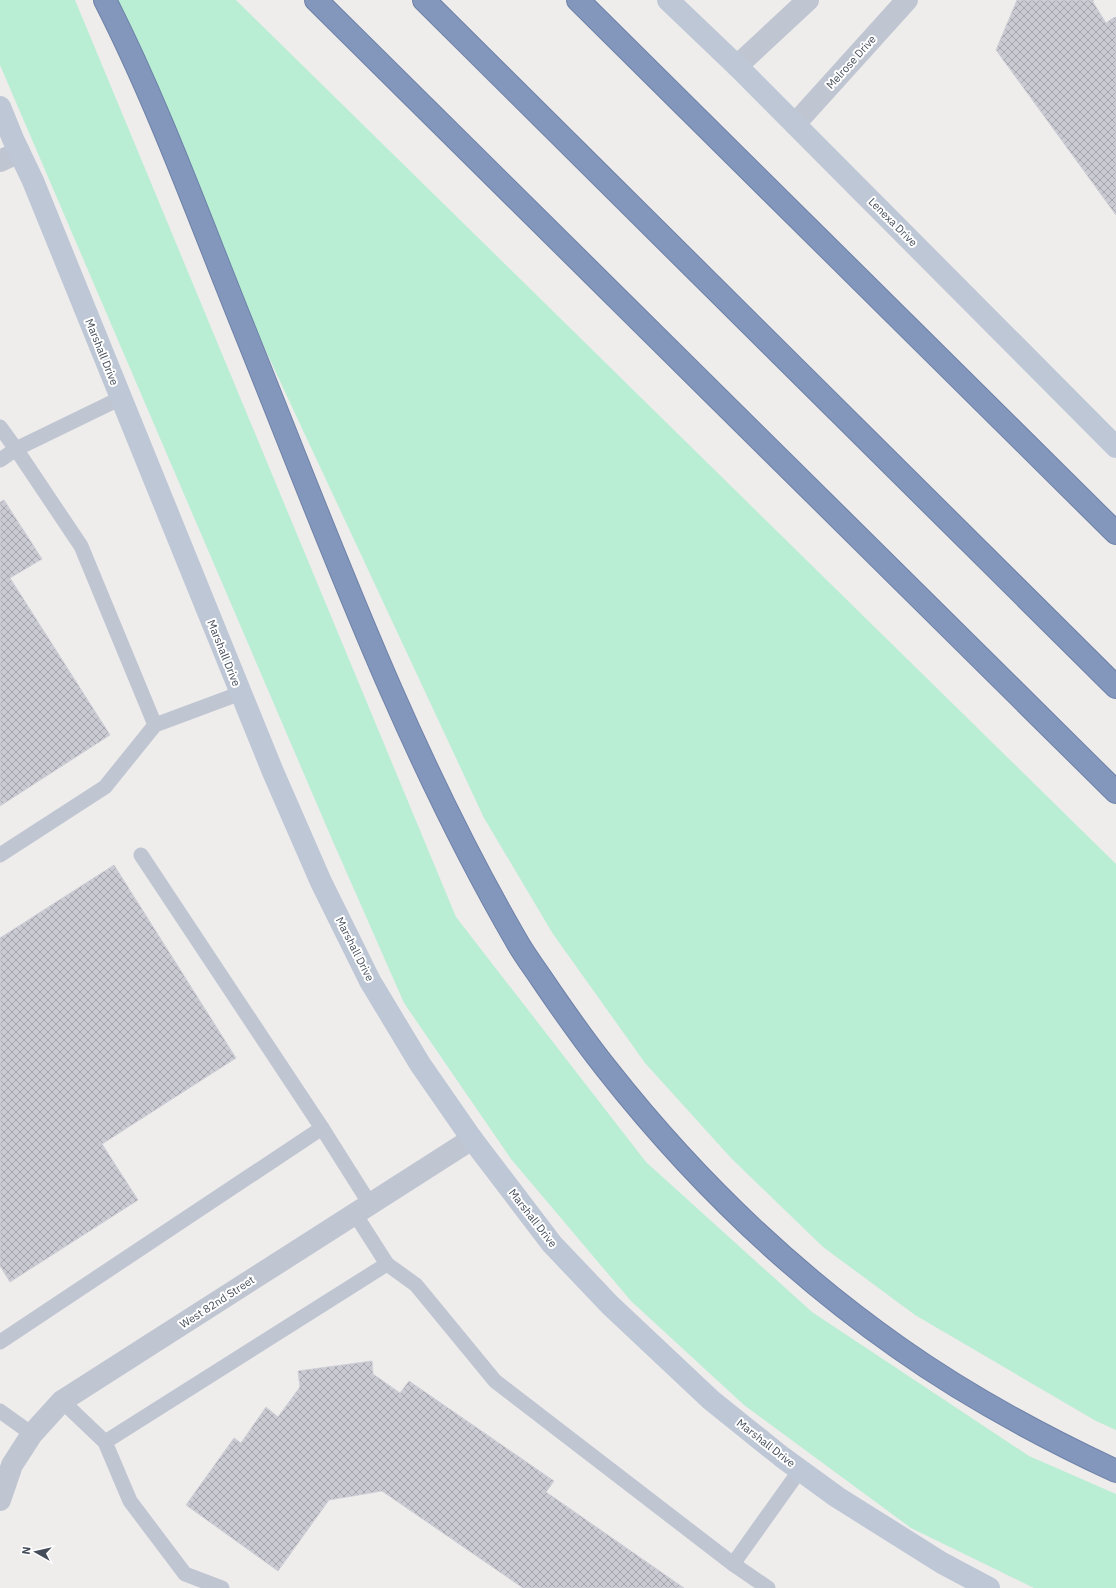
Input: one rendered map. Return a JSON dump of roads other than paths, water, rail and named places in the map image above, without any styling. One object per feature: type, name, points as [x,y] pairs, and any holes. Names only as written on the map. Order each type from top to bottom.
[{"type":"highway","points":[[105,0],[155,109],[373,649],[415,744],[469,855],[518,944],[578,1033],[633,1102],[693,1171],[769,1243],[826,1293],[900,1349],[980,1400],[1059,1445],[1116,1472]]},
{"type":"highway","points":[[316,0],[1116,792]]},
{"type":"highway","points":[[424,0],[1116,687]]},
{"type":"highway","points":[[578,0],[1116,533]]},
{"type":"street","name":"Lenexa Drive","points":[[668,0],[737,66],[1116,447]]},
{"type":"street","points":[[737,66],[808,0]]},
{"type":"street","name":"Melrose Drive","points":[[795,124],[907,0]]},
{"type":"street","name":"Marshall Drive","points":[[0,107],[9,156],[33,180],[273,772],[321,882],[370,981],[420,1064],[472,1139],[552,1244],[610,1305],[711,1400],[837,1497],[942,1563],[988,1588]]},
{"type":"street","name":"West 82nd Street","points":[[0,1500],[12,1465],[32,1434],[62,1401],[472,1139]]},
{"type":"lane","points":[[0,460],[16,449],[121,398]]},
{"type":"lane","points":[[0,427],[81,546],[155,725]]},
{"type":"lane","points":[[0,855],[105,787],[155,725],[241,693]]},
{"type":"lane","points":[[141,855],[322,1128],[387,1264],[416,1285],[495,1381],[733,1564],[768,1588]]},
{"type":"lane","points":[[0,1342],[322,1128]]},
{"type":"lane","points":[[105,1442],[387,1264]]},
{"type":"lane","points":[[62,1401],[105,1442],[130,1501],[185,1574],[222,1588]]},
{"type":"lane","points":[[0,1411],[32,1434]]},
{"type":"lane","points":[[733,1564],[800,1470]]}]
